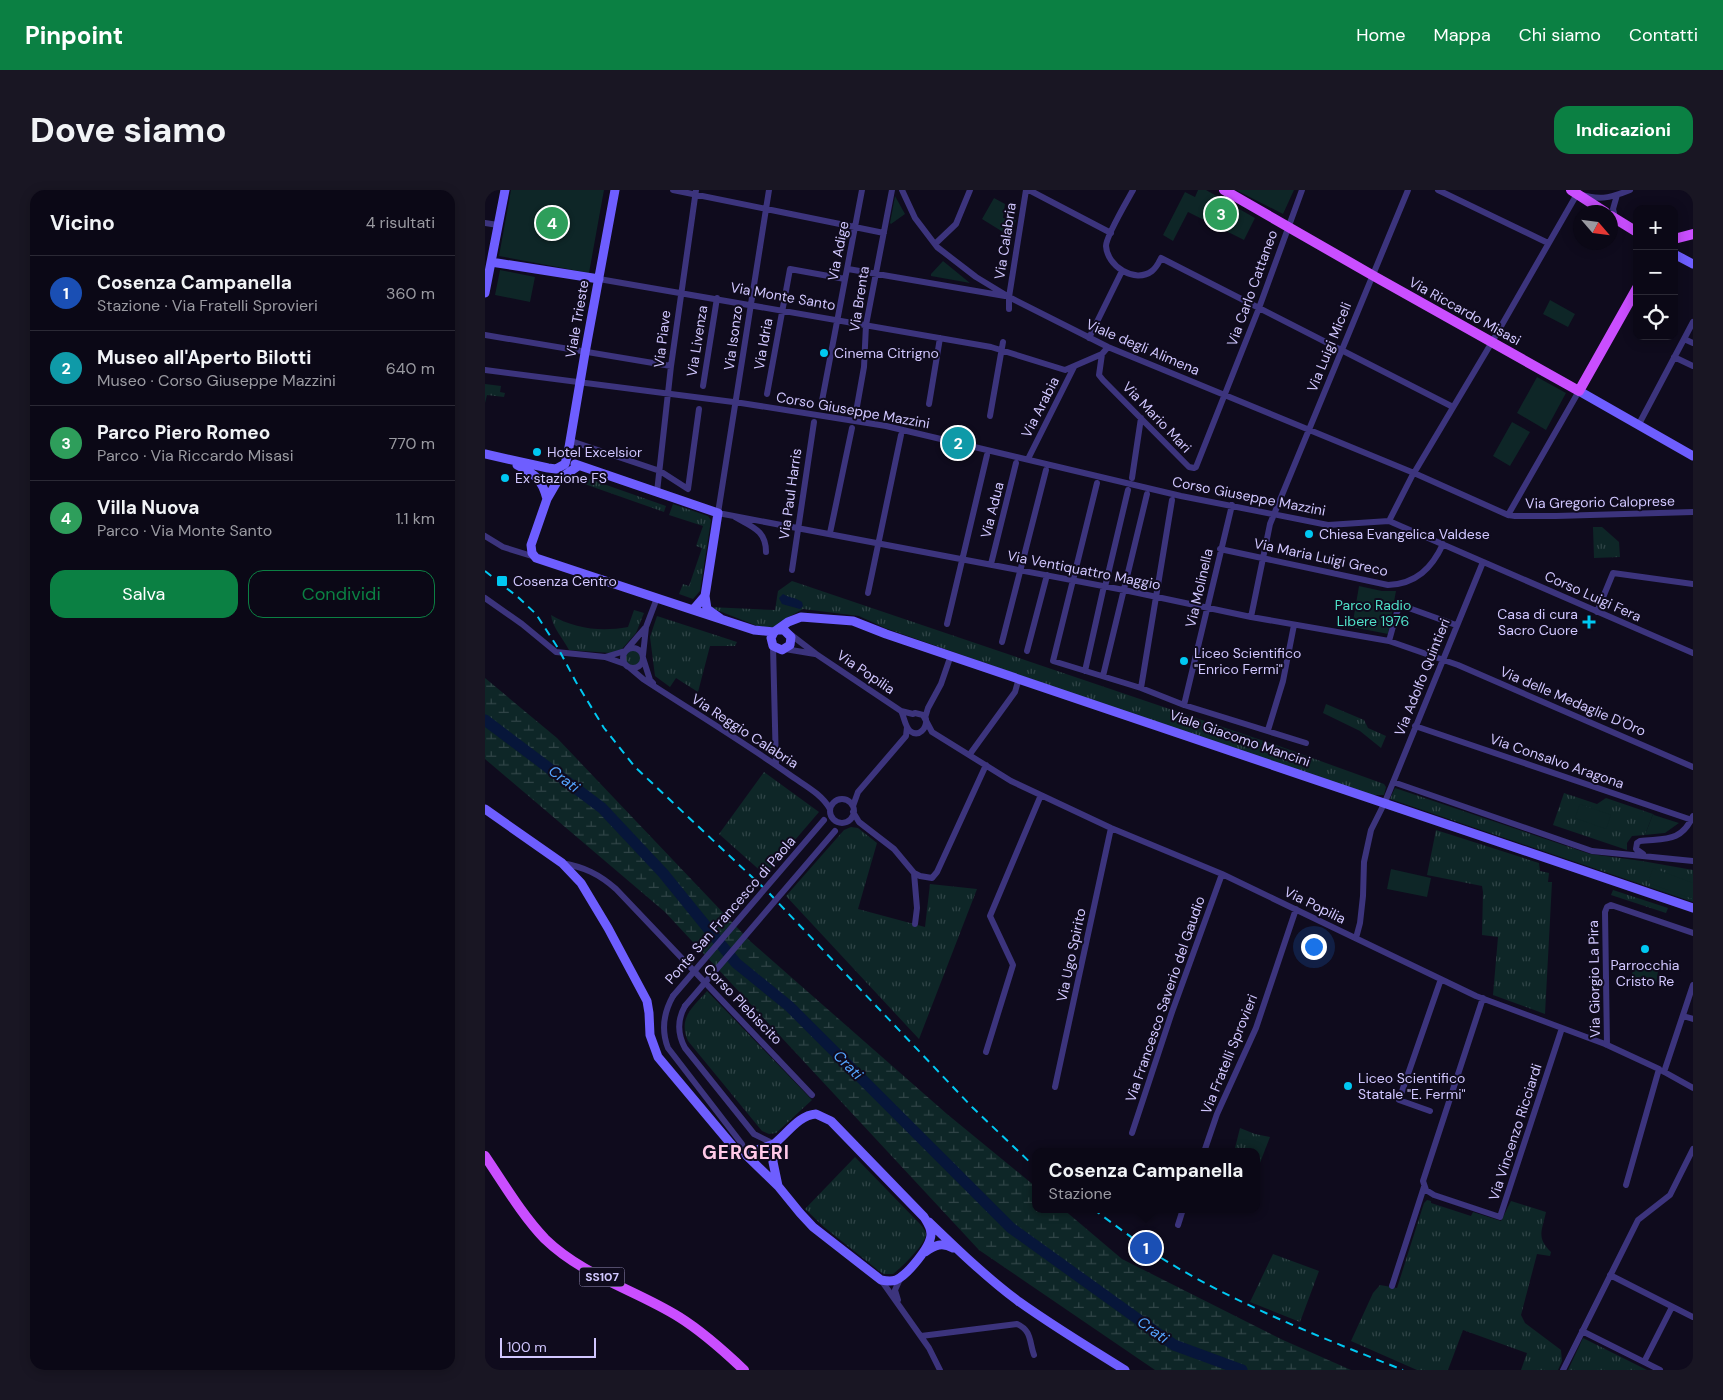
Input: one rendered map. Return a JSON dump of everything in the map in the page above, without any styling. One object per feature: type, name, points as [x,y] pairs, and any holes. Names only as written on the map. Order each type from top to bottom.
[{"type":"main road","name":"Via Riccardo Misasi","points":[[1224,190],[1579,391]]},
{"type":"main road","points":[[1574,192],[1594,205]]},
{"type":"main road","points":[[1618,220],[1633,230]]},
{"type":"main road","points":[[1678,238],[1693,234]]},
{"type":"main road","points":[[1579,391],[1633,295]]},
{"type":"main road","name":"SS107","points":[[485,1156],[546,1240],[572,1260],[679,1316],[744,1370]]},
{"type":"street","points":[[485,292],[488,262],[505,190]]},
{"type":"street","name":"Viale Trieste","points":[[568,453],[615,190]]},
{"type":"street","points":[[673,190],[696,192],[884,233]]},
{"type":"street","name":"Via Isonzo","points":[[718,513],[769,190]]},
{"type":"street","name":"Via Adige","points":[[821,406],[862,190]]},
{"type":"street","name":"Via Brenta","points":[[856,412],[864,367],[866,325],[892,190]]},
{"type":"street","name":"Viale degli Alimena","points":[[902,190],[915,218],[935,244],[976,277],[1009,297],[1108,348],[1225,395],[1508,515]]},
{"type":"street","points":[[935,244],[956,224],[970,190]]},
{"type":"street","points":[[1027,190],[1111,233]]},
{"type":"street","name":"Via Calabria","points":[[1009,309],[1009,297],[1027,190]]},
{"type":"street","points":[[1133,190],[1106,243],[1109,257],[1113,264],[1122,270],[1136,275],[1152,271],[1161,258],[1342,349],[1453,408]]},
{"type":"street","name":"Via Carlo Cattaneo","points":[[1198,463],[1259,308],[1301,190]]},
{"type":"street","name":"Via Luigi Miceli","points":[[1251,617],[1262,559],[1274,515],[1408,190]]},
{"type":"street","points":[[1438,190],[1548,243]]},
{"type":"street","points":[[1389,521],[1413,475],[1548,243],[1574,192],[1595,199],[1604,199],[1617,196],[1629,190]]},
{"type":"street","name":"Via Piave","points":[[657,492],[671,366],[696,192]]},
{"type":"street","points":[[1614,205],[1617,196]]},
{"type":"street","points":[[485,223],[498,225]]},
{"type":"street","points":[[1678,256],[1693,264]]},
{"type":"street","name":"Via Monte Santo","points":[[488,262],[717,298],[991,347],[1060,369],[1071,368]]},
{"type":"street","name":"Via Idria","points":[[767,394],[789,269],[845,279]]},
{"type":"street","points":[[847,269],[1009,297]]},
{"type":"street","points":[[1089,338],[1122,270]]},
{"type":"street","name":"Via Livenza","points":[[703,386],[717,298]]},
{"type":"street","points":[[1639,424],[1693,322]]},
{"type":"street","points":[[485,335],[671,366]]},
{"type":"street","points":[[929,404],[941,338]]},
{"type":"street","points":[[1684,339],[1693,343]]},
{"type":"street","points":[[990,416],[1003,342]]},
{"type":"street","points":[[1071,368],[1102,354],[1108,348]]},
{"type":"street","name":"Via Mario Mari","points":[[1102,354],[1099,375],[1189,467],[1194,468],[1198,463]]},
{"type":"street","points":[[1674,357],[1693,366]]},
{"type":"street","name":"Via Arabia","points":[[1028,459],[1071,368]]},
{"type":"street","name":"Corso Giuseppe Mazzini","points":[[485,370],[736,402],[886,426],[1181,496],[1328,525],[1389,521]]},
{"type":"street","points":[[1508,515],[1579,391]]},
{"type":"street","name":"Via Riccardo Misasi","points":[[1579,391],[1693,456]]},
{"type":"street","points":[[571,441],[660,471],[689,488],[699,409]]},
{"type":"street","points":[[1132,478],[1141,418]]},
{"type":"street","name":"Via Paul Harris","points":[[792,570],[814,422]]},
{"type":"street","points":[[830,533],[852,428]]},
{"type":"street","points":[[868,593],[901,435]]},
{"type":"street","points":[[485,454],[506,460],[556,469],[565,464],[568,453]]},
{"type":"street","points":[[568,453],[573,463],[578,466],[718,513],[705,596],[707,609],[721,619]]},
{"type":"street","points":[[947,624],[987,456]]},
{"type":"street","points":[[506,460],[536,476],[542,483],[547,499]]},
{"type":"street","name":"Via Adua","points":[[991,564],[1017,463]]},
{"type":"street","points":[[537,558],[532,553],[531,545],[547,499],[558,480],[578,466]]},
{"type":"street","points":[[1002,642],[1046,470]]},
{"type":"street","points":[[1073,580],[1097,483]]},
{"type":"street","points":[[1085,670],[1128,490]]},
{"type":"street","points":[[1103,676],[1147,494]]},
{"type":"street","points":[[1141,688],[1172,500]]},
{"type":"street","name":"Via Molinella","points":[[1184,705],[1232,505]]},
{"type":"street","name":"Via Gregorio Caloprese","points":[[1508,515],[1556,516],[1693,512]]},
{"type":"street","name":"Via Ventiquattro Maggio","points":[[718,513],[962,558],[1251,617],[1389,641],[1442,659]]},
{"type":"street","points":[[730,514],[762,533],[766,543],[766,552]]},
{"type":"street","name":"Corso Luigi Fera","points":[[1389,521],[1693,653]]},
{"type":"street","points":[[485,536],[503,547],[774,637],[779,650],[785,649],[791,643],[790,634],[784,630],[774,637]]},
{"type":"street","name":"Via Maria Luigi Greco","points":[[1221,549],[1388,585],[1413,580],[1424,572],[1437,558],[1443,544]]},
{"type":"street","name":"Via Adolfo Quintieri","points":[[1356,938],[1363,896],[1364,862],[1371,830],[1385,802],[1483,562]]},
{"type":"street","points":[[1597,612],[1613,572],[1693,584]]},
{"type":"street","points":[[1027,651],[1047,575]]},
{"type":"street","name":"Viale Giacomo Mancini","points":[[1073,580],[1053,661],[1306,743]]},
{"type":"street","points":[[693,610],[705,596]]},
{"type":"street","name":"Via Reggio Calabria","points":[[485,598],[522,624],[556,652],[605,657],[627,666],[657,688],[776,765],[827,803],[835,821],[845,822]]},
{"type":"street","points":[[646,627],[626,650],[623,658],[627,666],[639,666],[643,657],[646,627],[657,598]]},
{"type":"street","points":[[1389,641],[1400,607],[1406,607],[1456,625]]},
{"type":"street","name":"Viale Giacomo Mancini","points":[[774,637],[789,622],[801,617],[853,621],[886,634],[1693,908]]},
{"type":"street","points":[[1268,730],[1283,681],[1294,625]]},
{"type":"street","name":"Via Popilia","points":[[790,634],[816,654],[901,711],[914,713]]},
{"type":"street","points":[[774,637],[776,765]]},
{"type":"street","points":[[626,650],[636,648],[641,651],[643,657]]},
{"type":"street","name":"Via Popilia","points":[[785,649],[816,654]]},
{"type":"street","name":"Via Reggio Calabria","points":[[605,657],[626,650]]},
{"type":"street","points":[[917,733],[925,728],[928,708],[941,684],[951,655]]},
{"type":"street","name":"Via Reggio Calabria","points":[[643,657],[650,680],[657,688]]},
{"type":"street","name":"Via delle Medaglie D'Oro","points":[[1442,659],[1693,767]]},
{"type":"street","points":[[970,754],[1015,692],[1019,678]]},
{"type":"street","points":[[906,736],[909,717],[928,708]]},
{"type":"street","name":"Via Popilia","points":[[901,711],[907,724]]},
{"type":"street","points":[[845,822],[853,809],[858,792],[906,736],[932,732],[926,719],[921,714],[914,713]]},
{"type":"street","points":[[907,724],[911,731],[917,733]]},
{"type":"street","name":"Via Consalvo Aragona","points":[[1415,726],[1692,818]]},
{"type":"street","name":"Via Popilia","points":[[932,732],[1011,781],[1041,796],[1111,828],[1222,874],[1483,998],[1607,1045],[1661,1070],[1693,1088]]},
{"type":"street","points":[[915,924],[917,908],[914,874],[929,878],[934,875],[986,765]]},
{"type":"street","points":[[1393,782],[1592,851],[1693,861]]},
{"type":"street","points":[[830,811],[834,802],[858,792]]},
{"type":"street","name":"Via Reggio Calabria","points":[[819,796],[851,803],[859,822],[894,849],[914,874]]},
{"type":"street","points":[[986,1052],[1013,965],[990,916],[1041,796]]},
{"type":"street","points":[[485,809],[562,863],[581,882],[647,1001],[649,1035],[658,1057],[736,1150],[745,1154],[778,1186],[813,1227],[881,1280],[929,1348],[940,1370]]},
{"type":"street","name":"Ponte San Francesco di Paola","points":[[745,1154],[742,1144],[668,1048],[665,1040],[664,1021],[673,996],[830,811]]},
{"type":"street","points":[[1646,856],[1636,849],[1637,843],[1640,840],[1671,839],[1683,831],[1692,818]]},
{"type":"street","points":[[845,822],[859,822]]},
{"type":"street","name":"Ponte San Francesco di Paola","points":[[775,1144],[754,1134],[685,1048],[681,1040],[680,1014],[835,830],[845,822]]},
{"type":"street","name":"Via Ugo Spirito","points":[[1055,1086],[1111,828]]},
{"type":"street","name":"Corso Plebiscito","points":[[562,863],[591,870],[616,889],[812,1095]]},
{"type":"street","name":"Via Francesco Saverio del Gaudio","points":[[1132,1133],[1172,1012],[1222,874]]},
{"type":"street","name":"Via Giorgio La Pira","points":[[1607,1045],[1605,912],[1607,907],[1611,905],[1693,933]]},
{"type":"street","name":"Via Fratelli Sprovieri","points":[[1204,1148],[1217,1114],[1256,1028],[1296,909]]},
{"type":"street","points":[[1430,1111],[1399,1100],[1441,979]]},
{"type":"street","points":[[1626,1185],[1661,1070],[1683,1016],[1693,985]]},
{"type":"street","points":[[1392,1286],[1483,998]]},
{"type":"street","points":[[1683,1016],[1693,1019]]},
{"type":"street","name":"Via Vincenzo Ricciardi","points":[[1423,1184],[1434,1195],[1500,1217],[1562,1028]]},
{"type":"street","points":[[745,1154],[775,1144],[802,1119],[810,1115],[824,1116],[962,1254],[1019,1301],[1073,1339],[1125,1370]]},
{"type":"street","points":[[775,1144],[773,1162],[778,1186]]},
{"type":"street","points":[[1563,1370],[1638,1220],[1670,1195],[1693,1150]]},
{"type":"street","points":[[1178,1224],[1182,1213]]},
{"type":"street","points":[[900,1305],[895,1290],[901,1277],[930,1242],[930,1226],[923,1217]]},
{"type":"street","points":[[922,1254],[933,1246],[945,1244],[962,1254]]},
{"type":"street","points":[[1610,1275],[1693,1317]]},
{"type":"street","points":[[881,1280],[890,1281],[901,1277]]},
{"type":"street","points":[[1644,1362],[1672,1307]]},
{"type":"street","points":[[921,1336],[1017,1324],[1029,1333],[1033,1355]]},
{"type":"street","points":[[1582,1331],[1660,1370]]},
{"type":"green space","points":[[511,190],[604,190],[589,273],[499,256]]},
{"type":"green space","points":[[1198,190],[1206,190],[1255,218],[1244,240],[1188,212],[1173,241],[1163,235],[1185,192],[1195,197]]},
{"type":"green space","points":[[1236,190],[1294,190],[1283,214]]},
{"type":"green space","points":[[895,196],[905,214],[891,224],[890,223]]},
{"type":"green space","points":[[994,198],[1005,204],[1003,218],[1016,220],[1011,237],[982,219]]},
{"type":"green space","points":[[943,261],[970,283],[931,276]]},
{"type":"green space","points":[[500,270],[535,277],[530,302],[495,295]]},
{"type":"green space","points":[[1550,300],[1575,314],[1568,327],[1543,314]]},
{"type":"green space","points":[[1537,377],[1566,393],[1546,430],[1517,413]]},
{"type":"green space","points":[[485,384],[501,386],[500,392],[505,393],[504,397],[487,395],[485,403]]},
{"type":"green space","points":[[1512,422],[1530,432],[1510,466],[1493,456]]},
{"type":"green space","points":[[578,475],[666,506],[664,512],[576,481]]},
{"type":"green space","points":[[673,504],[708,516],[711,520],[700,591],[693,599],[679,594],[683,584],[689,586],[702,548],[696,546],[703,526],[669,515]]},
{"type":"green space","points":[[1593,527],[1602,527],[1619,542],[1620,557],[1594,558]]},
{"type":"green space","points":[[792,581],[1279,746],[1384,784],[1386,787],[1384,795],[1372,795],[1054,687],[885,628],[859,616],[803,609],[780,622],[775,628],[760,627],[709,607],[775,610],[778,591]]},
{"type":"green space","name":"Parco Radio Libere 1976","points":[[1359,586],[1382,591],[1396,591],[1388,634],[1352,627]]},
{"type":"green space","points":[[634,610],[644,613],[636,633],[621,650],[610,653],[569,650],[556,629],[551,615],[579,626],[608,629],[628,627]]},
{"type":"green space","points":[[657,616],[737,642],[735,646],[710,646],[698,692],[676,678],[670,687],[655,676],[650,637]]},
{"type":"green space","points":[[630,650],[636,650],[641,655],[639,664],[630,666],[625,661],[625,655]]},
{"type":"green space","points":[[485,678],[557,738],[750,941],[947,1114],[1032,1184],[1032,1213],[1068,1213],[1122,1259],[1283,1340],[1351,1370],[1155,1370],[979,1250],[665,912],[485,759]]},
{"type":"green space","points":[[1326,704],[1364,720],[1368,728],[1386,736],[1381,748],[1360,731],[1323,713]]},
{"type":"green space","points":[[764,772],[819,812],[765,875],[719,834]]},
{"type":"green space","points":[[1395,788],[1590,854],[1693,870],[1693,902],[1390,799]]},
{"type":"green space","points":[[1564,793],[1597,804],[1606,798],[1653,814],[1645,835],[1632,836],[1627,843],[1627,850],[1553,825]]},
{"type":"green space","points":[[1580,804],[1611,815],[1606,829],[1575,818]]},
{"type":"green space","points":[[1653,814],[1679,823],[1665,833],[1645,835]]},
{"type":"green space","points":[[851,827],[858,828],[877,843],[858,909],[925,927],[930,884],[977,889],[919,1039],[786,896],[844,830]]},
{"type":"green space","points":[[1436,830],[1539,863],[1540,871],[1549,873],[1548,882],[1552,882],[1545,1014],[1493,995],[1498,937],[1482,935],[1482,886],[1427,875]]},
{"type":"green space","points":[[1653,868],[1693,883],[1693,899],[1648,883]]},
{"type":"green space","points":[[1391,869],[1431,878],[1427,897],[1387,889]]},
{"type":"green space","points":[[1613,890],[1668,908],[1666,913],[1611,895]]},
{"type":"green space","points":[[1635,961],[1659,965],[1656,984],[1631,979]]},
{"type":"green space","points":[[707,991],[812,1100],[776,1133],[769,1134],[762,1131],[688,1041],[685,1026],[688,1014]]},
{"type":"green space","points":[[1240,1128],[1270,1137],[1260,1163],[1260,1148],[1235,1148]]},
{"type":"green space","points":[[855,1157],[921,1225],[926,1233],[918,1249],[893,1274],[884,1274],[879,1271],[824,1227],[805,1209]]},
{"type":"green space","points":[[1427,1200],[1471,1216],[1473,1212],[1501,1221],[1511,1201],[1546,1212],[1541,1234],[1543,1242],[1551,1252],[1550,1256],[1537,1254],[1521,1315],[1525,1323],[1561,1350],[1562,1361],[1558,1370],[1521,1370],[1527,1353],[1463,1330],[1448,1370],[1417,1370],[1351,1341],[1373,1293],[1380,1285],[1397,1288],[1424,1203]]},
{"type":"green space","points":[[1273,1254],[1319,1271],[1300,1322],[1250,1302]]},
{"type":"green space","points":[[1583,1338],[1647,1370],[1568,1370]]},
{"type":"water","points":[[783,594],[799,600],[803,606],[800,609],[782,604],[779,598]]},
{"type":"waterway","name":"Crati","points":[[485,720],[602,808],[663,873],[736,963],[789,1006],[1011,1228],[1174,1345],[1242,1370]]},
{"type":"railway","points":[[485,571],[536,614],[604,728],[635,767],[768,892],[972,1107],[1032,1164]]},
{"type":"railway","points":[[1099,1213],[1158,1256],[1217,1289],[1278,1319],[1403,1370]]},
{"type":"place","name":"Parco Piero Romeo","points":[[1221,214]]},
{"type":"place","name":"Villa Nuova","points":[[552,223]]},
{"type":"place","name":"Cinema Citrigno","points":[[824,353]]},
{"type":"place","name":"Museo all'Aperto Bilotti","points":[[958,443]]},
{"type":"place","name":"Hotel Excelsior","points":[[537,452]]},
{"type":"place","name":"Ex stazione FS","points":[[505,478]]},
{"type":"place","name":"Chiesa Evangelica Valdese","points":[[1309,534]]},
{"type":"place","name":"Cosenza Centro","points":[[502,581]]},
{"type":"place","name":"Casa di cura Sacro Cuore","points":[[1589,622]]},
{"type":"place","name":"Liceo Scientifico \"Enrico Fermi\"","points":[[1184,661]]},
{"type":"place","name":"Parrocchia Cristo Re","points":[[1645,949]]},
{"type":"place","name":"Liceo Scientifico Statale \"E. Fermi\"","points":[[1348,1086]]},
{"type":"place","name":"Cosenza Campanella","points":[[1146,1248]]},
{"type":"district","name":"GERGERI","points":[[746,1152]]}]
